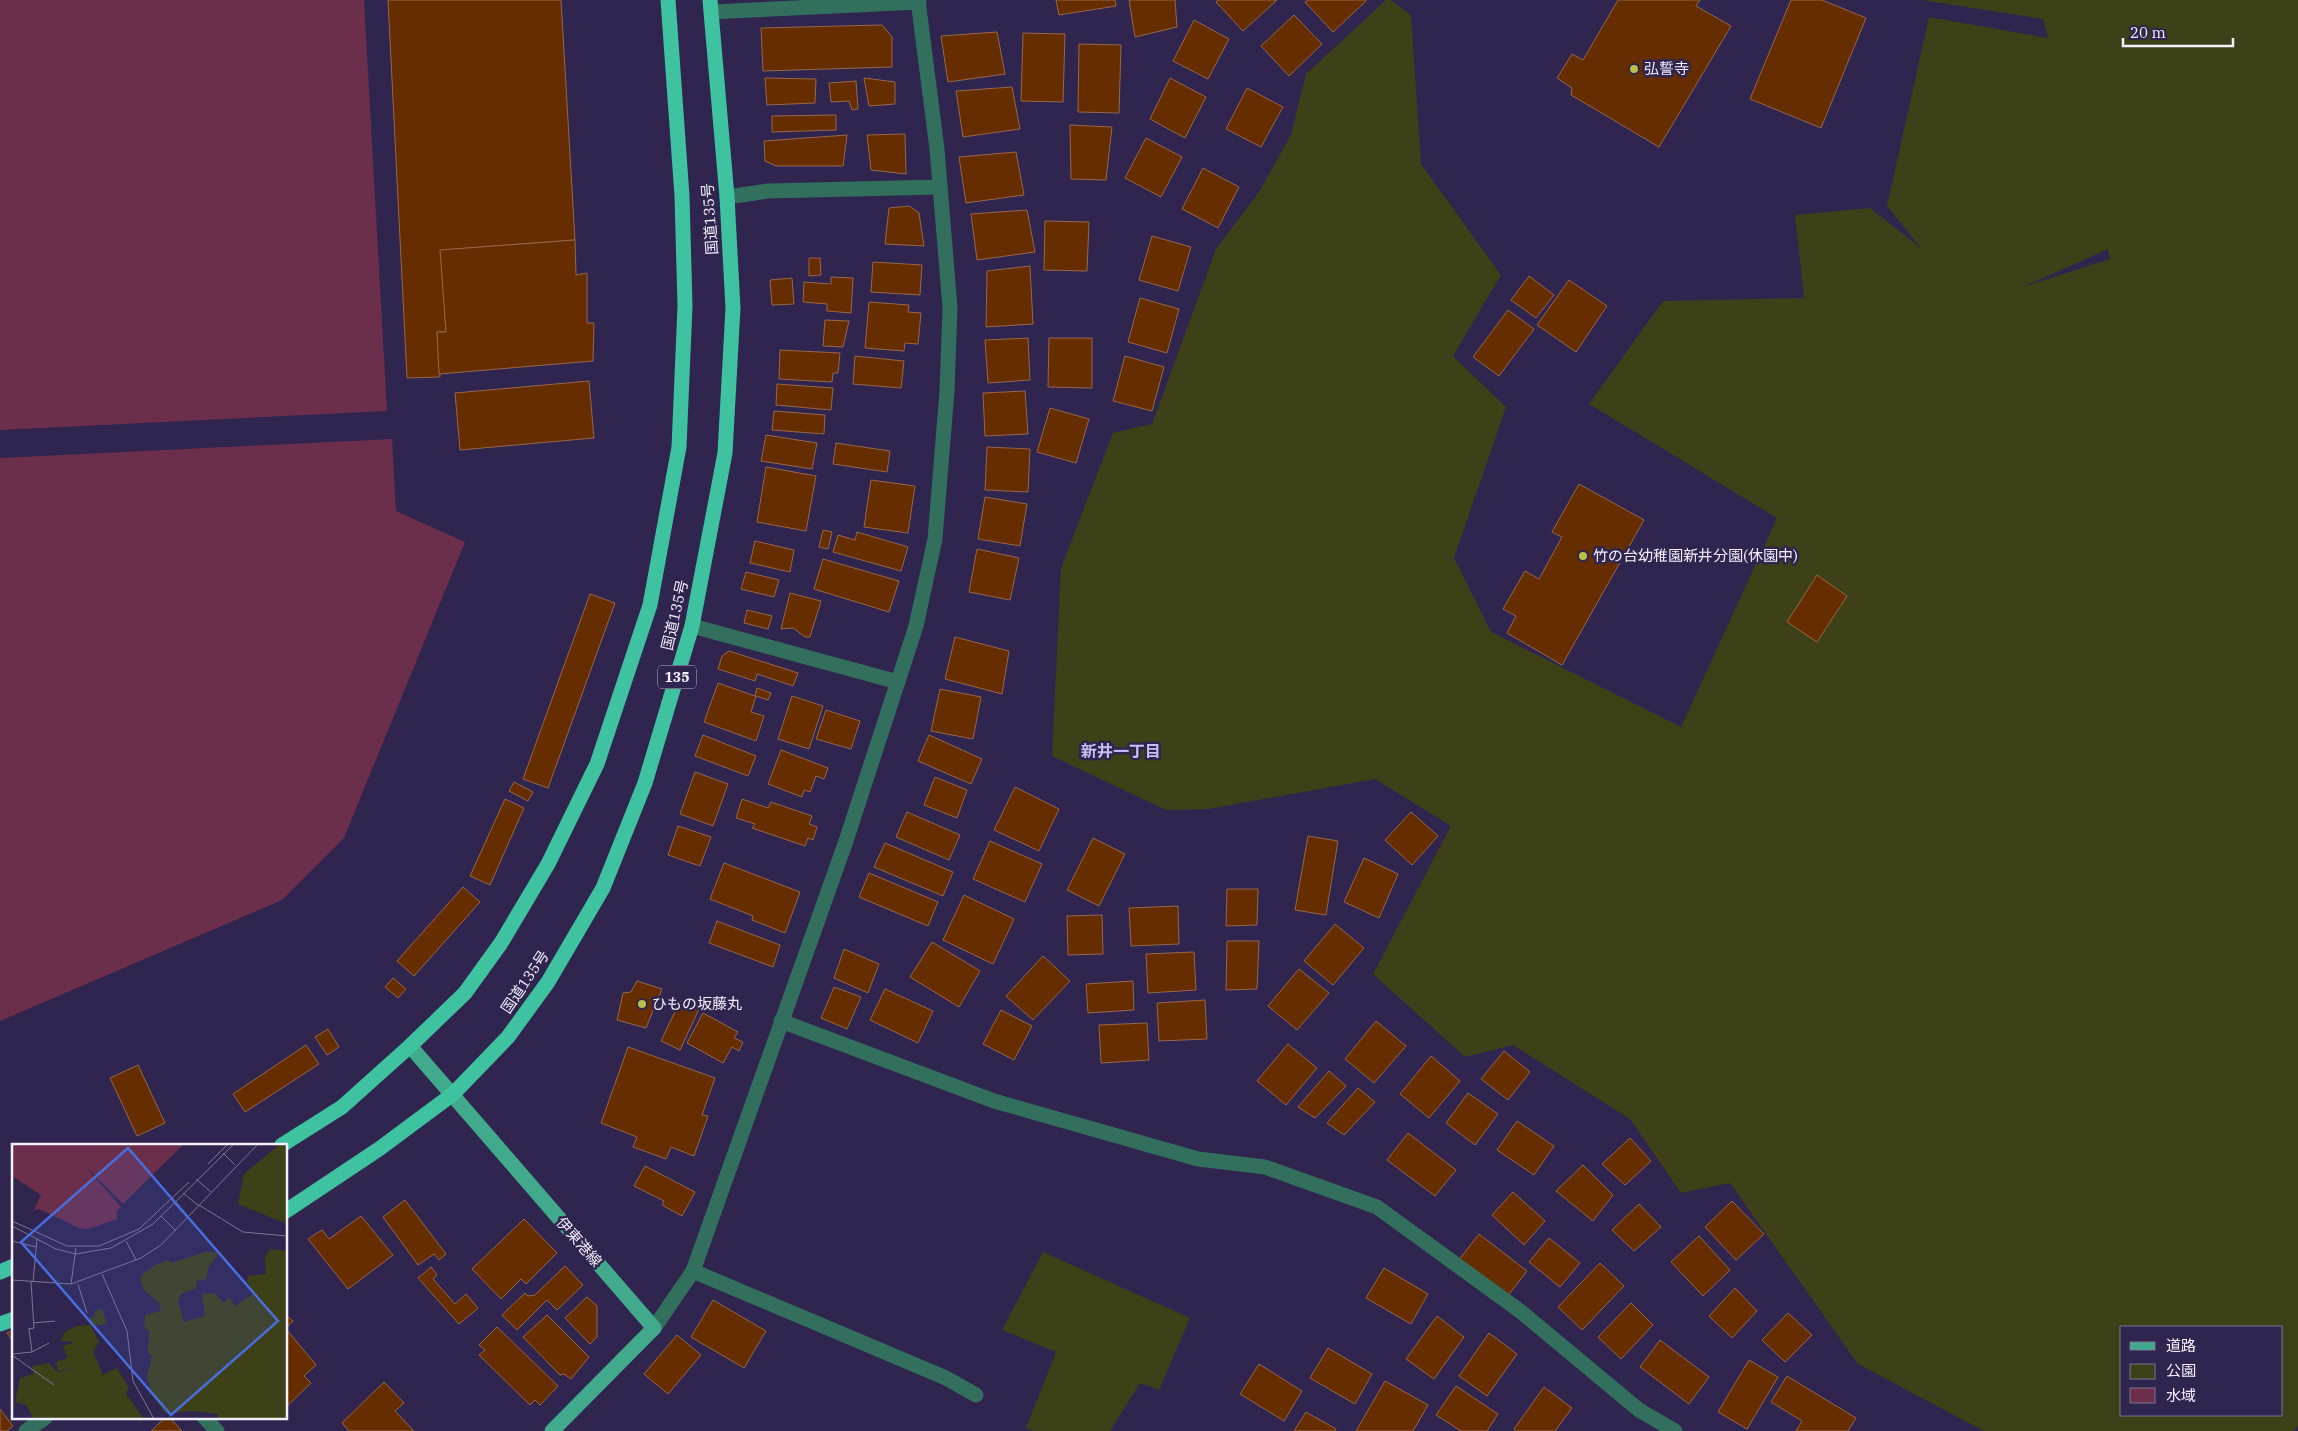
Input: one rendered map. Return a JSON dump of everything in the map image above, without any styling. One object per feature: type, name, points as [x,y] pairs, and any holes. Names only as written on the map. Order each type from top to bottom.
[{"type":"highway","name":"国道135号","points":[[284,1144],[342,1107],[465,993],[501,943],[548,864],[597,764],[650,605],[679,447],[684,306],[682,196],[668,0]]},
{"type":"highway","name":"国道135号","points":[[288,1210],[379,1149],[453,1094],[508,1037],[548,982],[603,888],[645,783],[692,626],[725,453],[733,308],[727,197],[711,6]]},
{"type":"highway","points":[[0,1272],[12,1267]]},
{"type":"highway","points":[[0,1324],[12,1319]]},
{"type":"main road","name":"伊東港線","points":[[410,1046],[654,1328]]},
{"type":"main road","points":[[552,1431],[654,1328]]},
{"type":"street","points":[[654,1328],[693,1271],[846,841],[916,626],[935,539],[947,392],[950,308],[940,188],[918,1],[711,6]]},
{"type":"street","points":[[727,197],[768,191],[940,188]]},
{"type":"street","points":[[692,626],[898,682]]},
{"type":"street","points":[[781,1021],[994,1101],[1198,1159],[1265,1167],[1377,1207],[1520,1310],[1639,1410],[1675,1431]]},
{"type":"street","points":[[693,1271],[946,1378],[976,1395]]},
{"type":"street","points":[[26,1431],[45,1418]]},
{"type":"street","points":[[205,1418],[217,1431]]},
{"type":"green space","points":[[1386,0],[1391,0],[1411,15],[1421,164],[1501,275],[1453,356],[1506,407],[1454,558],[1491,632],[1681,727],[1777,518],[1589,404],[1663,301],[1804,298],[1795,215],[1870,208],[1921,248],[1887,206],[1929,17],[2048,38],[2043,19],[1922,0],[2298,0],[2298,1425],[2294,1431],[1984,1431],[1858,1364],[1730,1183],[1681,1193],[1630,1119],[1513,1045],[1465,1057],[1373,974],[1451,826],[1375,779],[1209,809],[1166,810],[1052,756],[1061,568],[1113,433],[1152,424],[1216,249],[1259,192],[1291,135],[1306,74]],"holes":[[[2108,249],[2110,259],[2023,287]]]},
{"type":"green space","points":[[1043,1252],[1190,1318],[1159,1390],[1140,1383],[1110,1431],[1034,1431],[1026,1428],[1056,1352],[1002,1330]]},
{"type":"water","points":[[0,0],[364,0],[387,411],[0,430]]},
{"type":"water","points":[[392,439],[396,511],[465,542],[344,838],[282,900],[0,1021],[0,458]]},
{"type":"building","points":[[388,0],[561,0],[575,240],[442,250],[446,332],[437,332],[440,377],[407,378]]},
{"type":"building","points":[[1056,0],[1115,0],[1116,6],[1059,15]]},
{"type":"building","points":[[1129,0],[1175,0],[1177,27],[1135,37]]},
{"type":"building","points":[[1218,0],[1277,0],[1243,31],[1216,2]]},
{"type":"building","points":[[1308,0],[1366,1],[1333,32],[1305,2]]},
{"type":"building","name":"弘誓寺","points":[[1618,0],[1700,0],[1696,6],[1731,26],[1659,147],[1571,95],[1572,88],[1557,78],[1572,54],[1583,60]]},
{"type":"building","points":[[1791,0],[1822,0],[1866,18],[1821,128],[1750,99]]},
{"type":"building","points":[[1294,15],[1322,44],[1289,76],[1261,46]]},
{"type":"building","points":[[1194,20],[1229,39],[1208,79],[1173,61]]},
{"type":"building","points":[[882,25],[892,37],[892,67],[763,71],[761,28]]},
{"type":"building","points":[[997,32],[1005,74],[948,82],[941,36]]},
{"type":"building","points":[[1023,33],[1065,34],[1063,102],[1021,101]]},
{"type":"building","points":[[1079,44],[1121,45],[1119,113],[1078,112]]},
{"type":"building","points":[[765,78],[816,79],[815,103],[767,105]]},
{"type":"building","points":[[864,78],[895,82],[895,104],[869,106]]},
{"type":"building","points":[[1170,78],[1206,97],[1185,138],[1150,119]]},
{"type":"building","points":[[856,81],[858,109],[852,110],[849,101],[831,102],[829,83]]},
{"type":"building","points":[[1012,87],[1020,129],[963,137],[956,91]]},
{"type":"building","points":[[1247,88],[1283,107],[1261,147],[1226,129]]},
{"type":"building","points":[[836,115],[836,130],[772,132],[772,116]]},
{"type":"building","points":[[1070,125],[1112,127],[1106,180],[1071,179]]},
{"type":"building","points":[[905,134],[906,174],[871,170],[867,135]]},
{"type":"building","points":[[847,135],[843,166],[776,166],[765,161],[764,141]]},
{"type":"building","points":[[1146,138],[1182,157],[1161,197],[1125,178]]},
{"type":"building","points":[[1016,152],[1024,195],[966,203],[959,157]]},
{"type":"building","points":[[1203,168],[1239,187],[1218,228],[1182,209]]},
{"type":"building","points":[[909,206],[919,213],[924,246],[885,244],[889,208]]},
{"type":"building","points":[[1027,210],[1035,252],[977,260],[971,214]]},
{"type":"building","points":[[1045,221],[1089,222],[1087,271],[1044,270]]},
{"type":"building","points":[[1152,236],[1191,247],[1178,291],[1139,280]]},
{"type":"building","points":[[575,240],[576,275],[587,273],[587,323],[594,323],[593,361],[439,374],[437,332],[446,332],[440,250]]},
{"type":"building","points":[[809,258],[820,258],[821,275],[809,276]]},
{"type":"building","points":[[873,262],[922,265],[920,295],[871,292]]},
{"type":"building","points":[[1030,266],[1033,324],[986,327],[987,271]]},
{"type":"building","points":[[1529,276],[1554,295],[1536,318],[1511,300]]},
{"type":"building","points":[[831,277],[853,278],[851,313],[827,311],[827,304],[803,302],[804,282],[831,284]]},
{"type":"building","points":[[792,278],[794,304],[772,305],[770,280]]},
{"type":"building","points":[[1569,280],[1607,306],[1576,352],[1537,325]]},
{"type":"building","points":[[1140,298],[1179,309],[1167,353],[1128,342]]},
{"type":"building","points":[[869,302],[909,305],[908,312],[921,313],[918,344],[905,343],[904,351],[865,348]]},
{"type":"building","points":[[1508,310],[1534,329],[1499,376],[1473,357]]},
{"type":"building","points":[[825,320],[849,321],[843,347],[823,346]]},
{"type":"building","points":[[1028,338],[1030,380],[988,383],[985,340]]},
{"type":"building","points":[[1049,338],[1092,338],[1092,388],[1048,387]]},
{"type":"building","points":[[780,350],[840,353],[838,373],[833,373],[832,382],[779,379]]},
{"type":"building","points":[[855,356],[904,361],[901,388],[853,384]]},
{"type":"building","points":[[1125,356],[1164,367],[1152,411],[1113,401]]},
{"type":"building","points":[[589,381],[594,438],[460,450],[455,393]]},
{"type":"building","points":[[777,384],[833,388],[831,410],[776,405]]},
{"type":"building","points":[[1025,391],[1028,434],[985,436],[983,393]]},
{"type":"building","points":[[1050,408],[1089,419],[1076,463],[1037,452]]},
{"type":"building","points":[[774,411],[825,415],[824,434],[772,430]]},
{"type":"building","points":[[766,435],[817,443],[812,469],[761,461]]},
{"type":"building","points":[[836,443],[890,451],[887,472],[833,464]]},
{"type":"building","points":[[987,447],[1030,449],[1028,492],[985,490]]},
{"type":"building","points":[[766,467],[816,476],[806,531],[757,522]]},
{"type":"building","points":[[871,480],[915,486],[908,533],[864,527]]},
{"type":"building","points":[[1579,484],[1644,520],[1562,665],[1507,633],[1516,616],[1503,609],[1525,571],[1539,579],[1562,537],[1552,532]]},
{"type":"building","points":[[985,497],[1027,504],[1020,546],[978,539]]},
{"type":"building","points":[[823,530],[832,532],[828,549],[819,547]]},
{"type":"building","points":[[857,532],[908,547],[901,571],[833,552],[838,535],[855,540]]},
{"type":"building","points":[[755,541],[794,550],[790,572],[750,563]]},
{"type":"building","points":[[977,549],[1019,558],[1010,600],[969,592]]},
{"type":"building","points":[[823,559],[899,581],[889,612],[814,589]]},
{"type":"building","points":[[746,572],[779,580],[774,597],[741,589]]},
{"type":"building","points":[[1817,575],[1847,596],[1817,642],[1787,622]]},
{"type":"building","points":[[790,593],[821,601],[810,637],[805,637],[793,628],[781,629]]},
{"type":"building","points":[[590,594],[615,603],[548,788],[523,779]]},
{"type":"building","points":[[747,610],[772,616],[768,629],[744,623]]},
{"type":"building","points":[[955,637],[1009,651],[1002,694],[945,679]]},
{"type":"building","points":[[729,651],[798,673],[793,686],[757,674],[755,681],[718,669],[722,656]]},
{"type":"building","points":[[718,683],[755,696],[757,688],[771,693],[768,700],[756,696],[751,712],[764,716],[756,741],[704,722]]},
{"type":"building","points":[[940,689],[981,697],[973,739],[931,731]]},
{"type":"building","points":[[792,696],[823,706],[809,749],[778,739]]},
{"type":"building","points":[[826,710],[860,721],[851,749],[816,739]]},
{"type":"building","points":[[703,735],[756,756],[748,776],[695,756]]},
{"type":"building","points":[[929,735],[982,759],[971,784],[918,761]]},
{"type":"building","points":[[781,750],[828,768],[824,779],[816,776],[810,792],[804,790],[802,797],[768,784]]},
{"type":"building","points":[[695,772],[728,784],[713,826],[680,814]]},
{"type":"building","points":[[935,777],[967,790],[957,818],[924,805]]},
{"type":"building","points":[[514,782],[533,792],[528,801],[509,791]]},
{"type":"building","points":[[1015,787],[1059,809],[1039,851],[994,830]]},
{"type":"building","points":[[505,799],[524,808],[490,885],[470,876]]},
{"type":"building","points":[[742,799],[768,808],[771,802],[812,816],[809,824],[817,827],[813,840],[808,838],[805,846],[752,828],[755,824],[736,818]]},
{"type":"building","points":[[907,812],[960,835],[949,860],[896,837]]},
{"type":"building","points":[[1411,812],[1438,836],[1412,865],[1385,840]]},
{"type":"building","points":[[678,826],[711,837],[700,866],[668,855]]},
{"type":"building","points":[[1308,836],[1338,841],[1326,915],[1295,910]]},
{"type":"building","points":[[1093,838],[1125,854],[1099,906],[1067,890]]},
{"type":"building","points":[[990,841],[1042,864],[1025,902],[973,879]]},
{"type":"building","points":[[885,843],[953,872],[943,896],[874,867]]},
{"type":"building","points":[[1364,858],[1398,874],[1379,918],[1344,902]]},
{"type":"building","points":[[724,863],[800,892],[785,933],[752,920],[753,916],[710,899]]},
{"type":"building","points":[[869,873],[938,902],[928,926],[859,897]]},
{"type":"building","points":[[463,887],[480,902],[414,976],[397,961]]},
{"type":"building","points":[[1227,889],[1258,889],[1257,925],[1226,926]]},
{"type":"building","points":[[964,895],[1014,919],[993,964],[943,940]]},
{"type":"building","points":[[1178,906],[1179,944],[1131,946],[1129,908]]},
{"type":"building","points":[[1102,915],[1103,954],[1068,955],[1067,916]]},
{"type":"building","points":[[717,921],[780,945],[773,967],[709,943]]},
{"type":"building","points":[[1335,924],[1364,948],[1333,985],[1304,961]]},
{"type":"building","points":[[1227,941],[1259,941],[1257,989],[1226,990]]},
{"type":"building","points":[[932,942],[980,971],[959,1007],[910,977]]},
{"type":"building","points":[[844,949],[879,964],[868,993],[834,978]]},
{"type":"building","points":[[1194,952],[1196,990],[1148,993],[1146,954]]},
{"type":"building","points":[[1043,956],[1070,981],[1033,1020],[1006,996]]},
{"type":"building","points":[[1299,969],[1329,993],[1297,1030],[1268,1006]]},
{"type":"building","points":[[393,978],[406,989],[398,998],[385,987]]},
{"type":"building","points":[[637,981],[662,989],[646,1028],[617,1020],[623,993],[631,992]]},
{"type":"building","points":[[1133,981],[1134,1010],[1088,1013],[1086,984]]},
{"type":"building","points":[[834,987],[861,997],[847,1029],[821,1018]]},
{"type":"building","points":[[885,989],[933,1011],[918,1043],[870,1020]]},
{"type":"building","points":[[1205,1000],[1207,1039],[1159,1041],[1157,1003]]},
{"type":"building","points":[[680,1001],[699,1009],[680,1050],[661,1041]]},
{"type":"building","points":[[1001,1010],[1032,1026],[1014,1060],[983,1044]]},
{"type":"building","points":[[703,1013],[738,1032],[734,1038],[743,1042],[739,1051],[732,1047],[723,1063],[687,1043]]},
{"type":"building","points":[[1376,1021],[1406,1046],[1374,1083],[1345,1059]]},
{"type":"building","points":[[1147,1023],[1149,1060],[1101,1063],[1099,1025]]},
{"type":"building","points":[[328,1029],[339,1047],[327,1055],[315,1037]]},
{"type":"building","points":[[1288,1044],[1317,1068],[1286,1105],[1257,1081]]},
{"type":"building","points":[[306,1045],[319,1064],[245,1112],[233,1094]]},
{"type":"building","points":[[628,1047],[715,1078],[702,1115],[708,1116],[694,1156],[671,1147],[666,1159],[633,1147],[637,1137],[601,1123]]},
{"type":"building","points":[[1504,1051],[1530,1072],[1508,1100],[1481,1079]]},
{"type":"building","points":[[1431,1056],[1460,1081],[1429,1118],[1400,1094]]},
{"type":"building","points":[[138,1065],[165,1123],[137,1136],[110,1078]]},
{"type":"building","points":[[1329,1071],[1346,1086],[1315,1118],[1298,1107]]},
{"type":"building","points":[[1358,1088],[1375,1102],[1344,1135],[1327,1123]]},
{"type":"building","points":[[1468,1093],[1498,1114],[1475,1145],[1446,1123]]},
{"type":"building","points":[[1517,1121],[1554,1146],[1534,1175],[1497,1150]]},
{"type":"building","points":[[1408,1133],[1456,1170],[1435,1196],[1387,1160]]},
{"type":"building","points":[[1630,1138],[1651,1161],[1625,1185],[1602,1164]]},
{"type":"building","points":[[1583,1165],[1613,1195],[1593,1221],[1556,1191]]},
{"type":"building","points":[[645,1166],[695,1192],[682,1216],[662,1205],[664,1201],[634,1186]]},
{"type":"building","points":[[1513,1192],[1545,1221],[1524,1245],[1492,1215]]},
{"type":"building","points":[[405,1200],[446,1254],[439,1260],[434,1254],[418,1265],[383,1217]]},
{"type":"building","points":[[1732,1201],[1764,1234],[1736,1260],[1705,1227]]},
{"type":"building","points":[[1639,1204],[1661,1227],[1634,1251],[1612,1230]]},
{"type":"building","points":[[361,1216],[393,1255],[348,1289],[308,1239],[322,1230],[329,1239]]},
{"type":"building","points":[[524,1219],[557,1253],[526,1284],[521,1279],[501,1299],[472,1269]]},
{"type":"building","points":[[1479,1234],[1527,1271],[1507,1297],[1458,1261]]},
{"type":"building","points":[[1699,1236],[1730,1270],[1703,1296],[1671,1262]]},
{"type":"building","points":[[1549,1238],[1580,1263],[1560,1287],[1529,1262]]},
{"type":"building","points":[[1600,1263],[1624,1286],[1582,1330],[1558,1307]]},
{"type":"building","points":[[565,1266],[583,1285],[557,1310],[547,1300],[517,1330],[502,1315],[525,1293],[528,1296],[535,1295]]},
{"type":"building","points":[[431,1267],[437,1275],[433,1279],[455,1304],[466,1294],[478,1308],[459,1324],[418,1278]]},
{"type":"building","points":[[1384,1268],[1428,1294],[1411,1324],[1366,1298]]},
{"type":"building","points":[[1735,1288],[1757,1311],[1732,1338],[1709,1316]]},
{"type":"building","points":[[587,1297],[597,1306],[597,1337],[590,1344],[565,1318]]},
{"type":"building","points":[[713,1300],[766,1331],[744,1368],[691,1337]]},
{"type":"building","points":[[1631,1303],[1653,1325],[1621,1359],[1598,1337]]},
{"type":"building","points":[[1788,1313],[1812,1335],[1785,1362],[1762,1340]]},
{"type":"building","points":[[547,1315],[589,1357],[571,1379],[564,1374],[560,1375],[523,1337]]},
{"type":"building","points":[[1437,1316],[1464,1337],[1434,1379],[1406,1359]]},
{"type":"building","points":[[288,1317],[293,1321],[288,1326]]},
{"type":"building","points":[[497,1327],[558,1386],[540,1405],[535,1400],[530,1405],[479,1355],[485,1350],[479,1345]]},
{"type":"building","points":[[12,1331],[12,1339],[7,1333]]},
{"type":"building","points":[[288,1331],[316,1365],[304,1376],[311,1383],[288,1405]]},
{"type":"building","points":[[1489,1333],[1517,1354],[1487,1396],[1459,1376]]},
{"type":"building","points":[[677,1335],[701,1355],[668,1394],[644,1374]]},
{"type":"building","points":[[1660,1340],[1709,1377],[1689,1404],[1640,1367]]},
{"type":"building","points":[[1328,1348],[1372,1374],[1355,1404],[1310,1378]]},
{"type":"building","points":[[1749,1360],[1778,1377],[1747,1429],[1718,1412]]},
{"type":"building","points":[[1259,1364],[1302,1391],[1284,1421],[1240,1394]]},
{"type":"building","points":[[1787,1376],[1856,1418],[1848,1431],[1796,1431],[1802,1421],[1771,1402]]},
{"type":"building","points":[[1385,1381],[1428,1405],[1413,1431],[1356,1431]]},
{"type":"building","points":[[384,1382],[404,1403],[395,1411],[414,1431],[349,1431],[342,1423]]},
{"type":"building","points":[[1456,1386],[1498,1414],[1487,1431],[1461,1431],[1436,1415]]},
{"type":"building","points":[[1544,1387],[1572,1408],[1555,1431],[1516,1431],[1514,1429]]},
{"type":"building","points":[[0,1409],[13,1426],[7,1431],[0,1431]]},
{"type":"building","points":[[1306,1412],[1336,1429],[1335,1431],[1294,1431]]},
{"type":"building","points":[[165,1418],[170,1418],[182,1431],[151,1431]]},
{"type":"place","name":"弘誓寺","points":[[1634,69]]},
{"type":"place","name":"竹の台幼稚園新井分園(休園中)","points":[[1583,556]]},
{"type":"place","name":"ひもの坂藤丸","points":[[642,1004]]},
{"type":"district","name":"新井一丁目","points":[[1121,751]]}]
